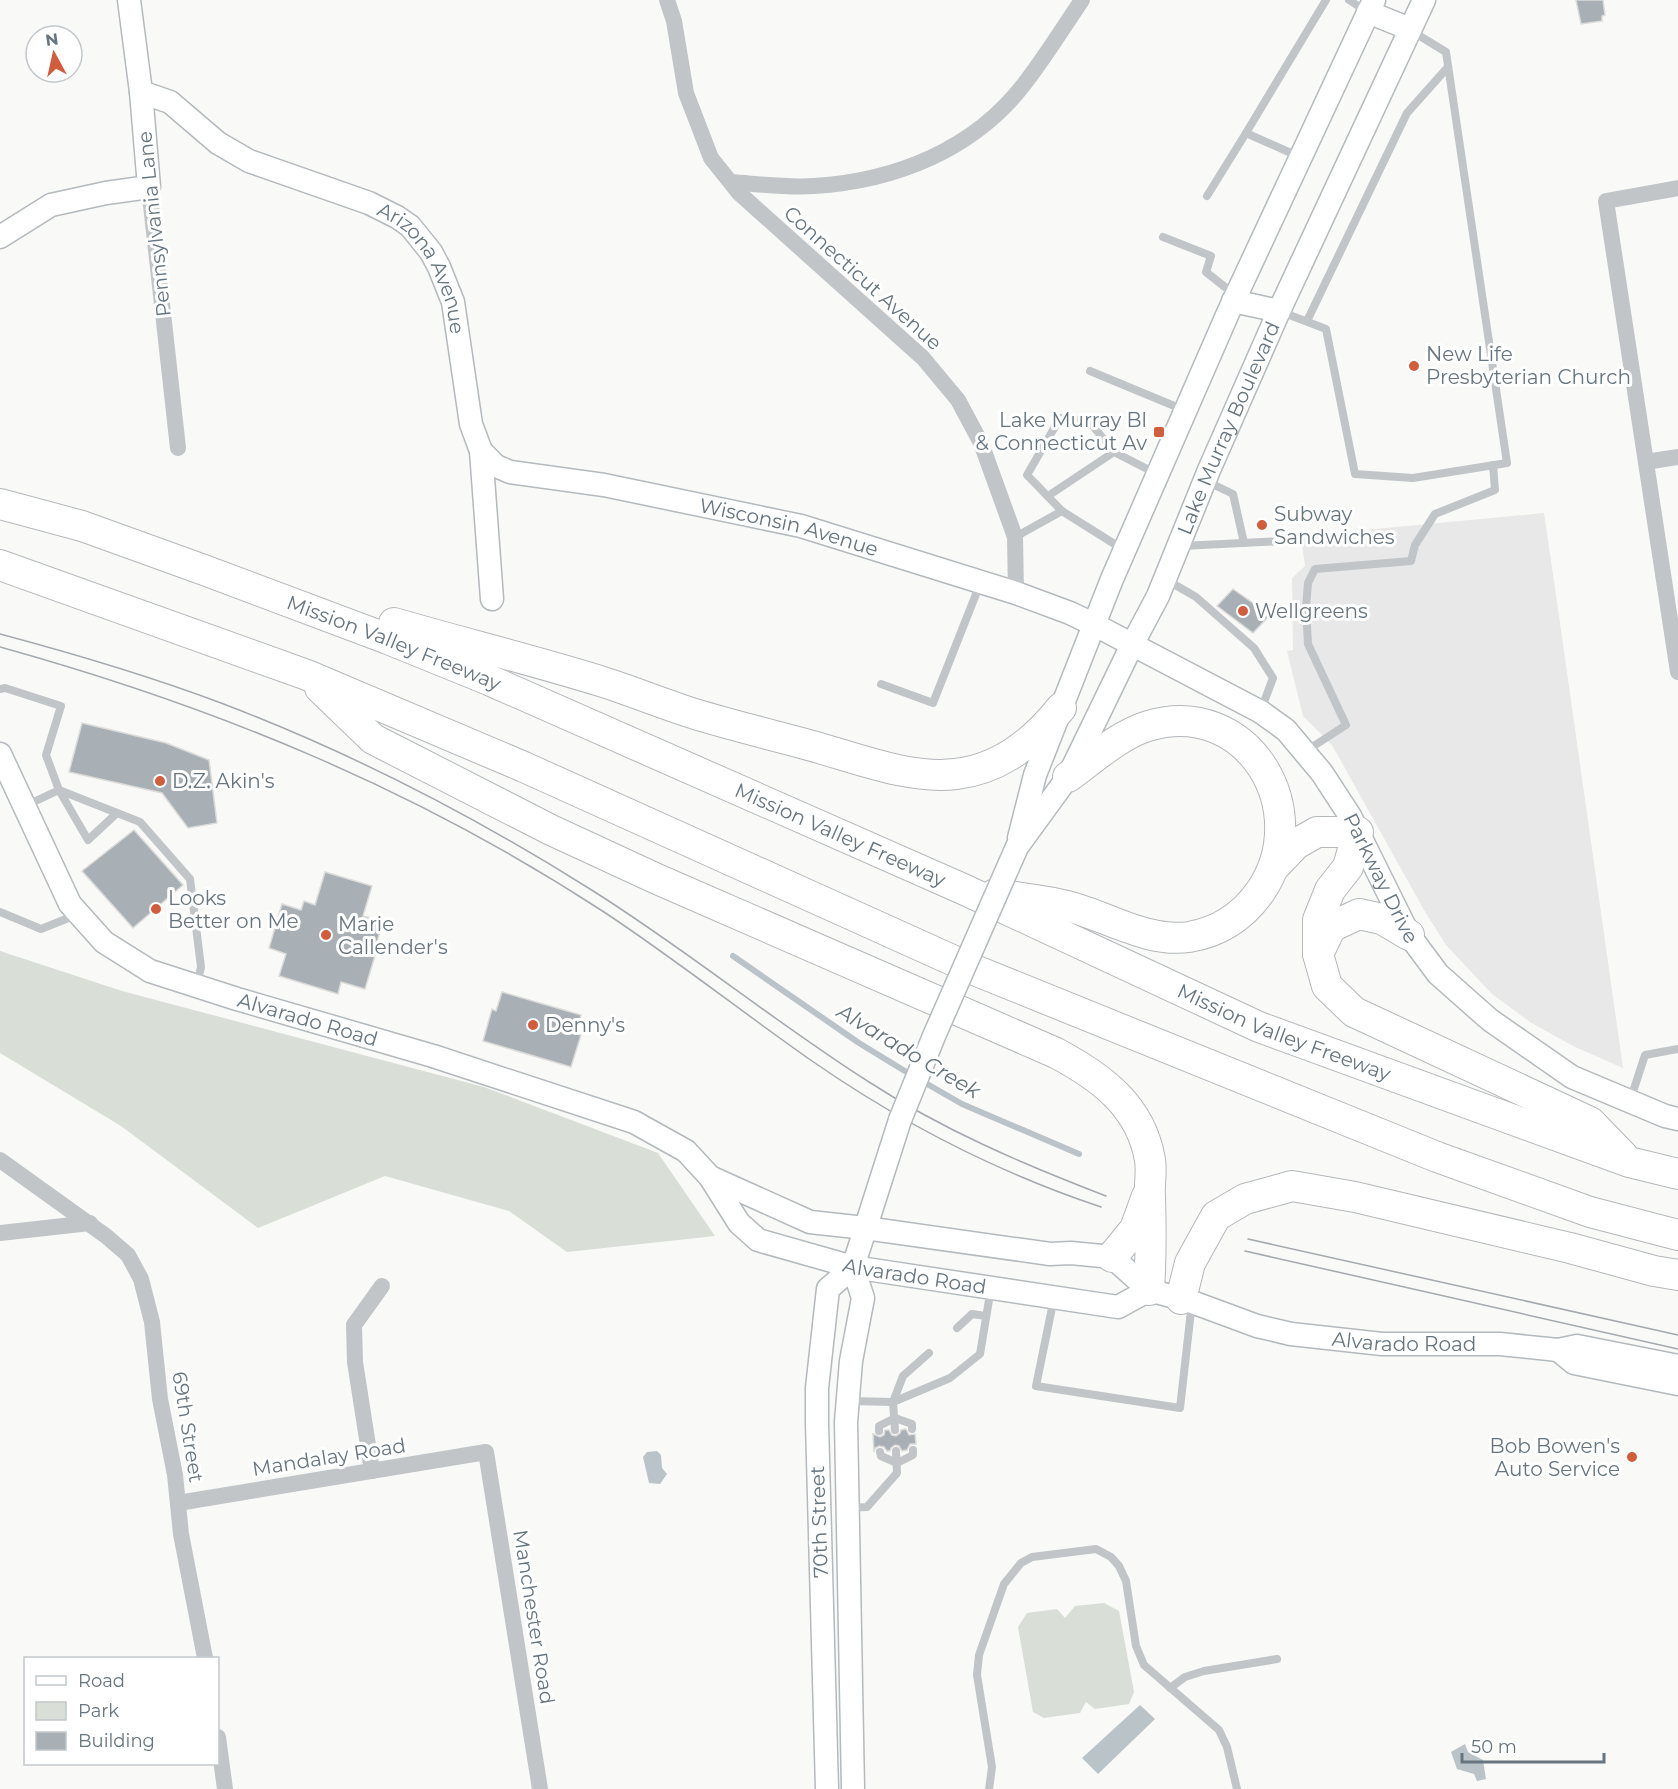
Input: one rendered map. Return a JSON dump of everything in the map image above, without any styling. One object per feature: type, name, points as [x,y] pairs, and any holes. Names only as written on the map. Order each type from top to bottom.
[{"type":"highway","name":"Mission Valley Freeway","points":[[0,504],[82,526],[388,639],[489,680],[963,889],[1258,1027],[1629,1162],[1678,1174]]},
{"type":"highway","points":[[0,565],[307,675],[524,767],[988,976],[1437,1157],[1590,1212],[1678,1235]]},
{"type":"highway","points":[[204,570],[600,682],[697,714],[893,768],[928,775],[956,774],[981,769],[1006,758],[1025,745],[1051,721],[1061,708]]},
{"type":"highway","points":[[307,675],[373,739],[550,830],[1056,1053],[1084,1068],[1108,1085],[1125,1102],[1134,1117],[1144,1137],[1150,1161],[1149,1290]]},
{"type":"highway","points":[[1068,777],[1129,734],[1149,726],[1169,722],[1188,722],[1206,725],[1224,732],[1250,751],[1270,778],[1281,816],[1281,839],[1275,866]]},
{"type":"highway","points":[[963,889],[1068,906],[1156,935],[1188,937],[1223,926],[1238,916],[1255,900],[1275,866],[1296,844],[1317,832],[1358,832],[1348,867],[1330,890],[1318,920],[1318,954],[1327,986],[1354,1012],[1590,1122],[1629,1162]]},
{"type":"highway","points":[[1318,954],[1331,927],[1359,914],[1382,919],[1409,935]]},
{"type":"highway","points":[[1186,1300],[1190,1263],[1216,1216],[1245,1199],[1292,1186],[1355,1197],[1678,1275]]},
{"type":"highway","points":[[1112,1257],[1135,1228],[1150,1191]]},
{"type":"main road","name":"Pennsylvania Lane","points":[[129,0],[141,92],[149,187]]},
{"type":"main road","name":"Lake Murray Boulevard","points":[[1017,847],[1068,777],[1165,579],[1204,480],[1279,311],[1424,0]]},
{"type":"main road","name":"Lake Murray Boulevard","points":[[865,1228],[900,1120],[934,1036],[1017,847],[1035,775],[1125,550],[1234,298],[1300,157],[1364,4]]},
{"type":"main road","points":[[1364,4],[1410,29]]},
{"type":"main road","name":"Arizona Avenue","points":[[141,92],[170,102],[218,143],[249,161],[383,209],[410,226],[421,239],[440,267],[453,302],[471,424],[481,452],[492,599]]},
{"type":"main road","points":[[0,237],[51,205],[106,193],[149,187]]},
{"type":"main road","points":[[1234,298],[1279,311]]},
{"type":"main road","name":"Wisconsin Avenue","points":[[481,452],[496,466],[510,472],[604,484],[801,526],[1016,593],[1095,625]]},
{"type":"main road","name":"Parkway Drive","points":[[1095,625],[1260,712],[1286,730],[1322,773],[1350,816],[1409,935],[1438,974],[1490,1020],[1572,1077],[1665,1116],[1678,1119]]},
{"type":"main road","name":"Alvarado Road","points":[[0,754],[70,904],[104,942],[150,971],[383,1043],[433,1056],[634,1122],[686,1151],[710,1177],[739,1223],[758,1240],[853,1268],[1118,1307],[1149,1290]]},
{"type":"main road","name":"Alvarado Road","points":[[710,1177],[810,1222],[1050,1254],[1071,1253],[1112,1257],[1149,1290],[1186,1300],[1257,1326],[1323,1339],[1382,1344],[1500,1344],[1558,1350],[1577,1346],[1678,1366]]},
{"type":"main road","points":[[853,1268],[865,1228]]},
{"type":"main road","name":"70th Street","points":[[827,1789],[818,1502],[817,1388],[828,1289],[853,1268],[863,1298],[851,1361],[847,1400],[853,1789]]},
{"type":"main road","name":"Alvarado Road","points":[[1558,1350],[1574,1363],[1678,1384]]},
{"type":"street","name":"Connecticut Avenue","points":[[667,0],[674,21],[686,93],[711,158],[739,193],[923,358],[958,400],[981,443],[1016,537],[1016,593]]},
{"type":"street","points":[[731,182],[812,187],[849,183],[898,172],[944,152],[981,127],[1007,103],[1025,83],[1082,0]]},
{"type":"street","name":"Pennsylvania Lane","points":[[149,187],[178,448]]},
{"type":"street","points":[[1678,188],[1606,201],[1678,672]]},
{"type":"street","points":[[1646,462],[1678,457]]},
{"type":"street","name":"69th Street","points":[[0,1160],[90,1223],[128,1255],[141,1279],[152,1322],[160,1399],[175,1475],[181,1534],[205,1657]]},
{"type":"street","points":[[0,1233],[90,1223]]},
{"type":"street","points":[[372,1471],[355,1362],[354,1325],[382,1286]]},
{"type":"street","name":"Mandalay Road","points":[[178,1503],[486,1452]]},
{"type":"street","name":"Manchester Road","points":[[486,1452],[540,1789]]},
{"type":"street","points":[[219,1744],[225,1789]]},
{"type":"lane","points":[[1207,196],[1326,0]]},
{"type":"lane","points":[[1279,311],[1326,329],[1355,474],[1413,478],[1507,463],[1446,52],[1410,29]]},
{"type":"lane","points":[[1307,321],[1407,113],[1448,67]]},
{"type":"lane","points":[[1246,133],[1300,157]]},
{"type":"lane","points":[[1163,237],[1211,256],[1206,272],[1234,298]]},
{"type":"lane","points":[[1090,371],[1185,411]]},
{"type":"lane","points":[[1125,550],[1062,511],[1027,475],[1060,418],[1089,421],[1114,452],[1157,474]]},
{"type":"lane","points":[[1048,496],[1114,452]]},
{"type":"lane","points":[[1306,752],[1346,725],[1308,644],[1306,606],[1308,583],[1315,569],[1411,561],[1415,545],[1435,514],[1495,489],[1493,465]]},
{"type":"lane","points":[[1204,480],[1233,494],[1244,543]]},
{"type":"lane","points":[[1016,537],[1062,511]]},
{"type":"lane","points":[[1178,546],[1284,541]]},
{"type":"lane","points":[[1165,579],[1196,597],[1254,648],[1272,678],[1260,712]]},
{"type":"lane","points":[[880,684],[933,703],[981,583]]},
{"type":"lane","points":[[0,689],[5,688],[61,706],[46,755],[58,790],[88,840],[117,813]]},
{"type":"lane","points":[[24,806],[58,790],[140,822],[190,879],[201,967],[196,986]]},
{"type":"lane","points":[[0,912],[41,929],[79,913]]},
{"type":"lane","points":[[1630,1101],[1646,1055],[1678,1048]]},
{"type":"lane","points":[[847,1400],[893,1402],[950,1378],[980,1354],[991,1288]]},
{"type":"lane","points":[[1054,1298],[1036,1386],[1180,1408],[1186,1300]]},
{"type":"lane","points":[[957,1328],[972,1314],[987,1316]]},
{"type":"lane","points":[[895,1430],[893,1402],[903,1376],[929,1353]]},
{"type":"lane","points":[[879,1431],[879,1426],[895,1418],[912,1424],[912,1429]]},
{"type":"lane","points":[[897,1463],[913,1455],[913,1450]]},
{"type":"lane","points":[[847,1508],[867,1507],[897,1473],[896,1451]]},
{"type":"lane","points":[[880,1452],[881,1456],[897,1463]]},
{"type":"lane","points":[[989,1789],[992,1767],[977,1675],[979,1655],[1004,1584],[1021,1563],[1032,1557],[1096,1548],[1111,1557],[1119,1566],[1126,1581],[1136,1646],[1144,1665],[1219,1730],[1227,1747],[1237,1789]]},
{"type":"lane","points":[[1170,1688],[1185,1677],[1204,1671],[1277,1659]]},
{"type":"shaded area","points":[[1544,513],[1623,1068],[1573,1046],[1530,1022],[1492,994],[1446,945],[1332,745],[1303,716],[1287,651],[1293,650],[1292,578],[1305,566],[1301,536]]},
{"type":"shaded area","points":[[657,1451],[661,1455],[662,1468],[667,1474],[660,1484],[649,1483],[643,1457],[647,1452]]},
{"type":"shaded area","points":[[1140,1705],[1155,1719],[1098,1774],[1082,1758]]},
{"type":"shaded area","points":[[1465,1744],[1468,1752],[1483,1760],[1486,1779],[1477,1781],[1474,1774],[1457,1769],[1451,1752]]},
{"type":"green space","points":[[0,951],[122,991],[484,1087],[658,1153],[715,1236],[567,1252],[509,1211],[385,1176],[258,1228],[121,1126],[0,1053]]},
{"type":"green space","points":[[1104,1603],[1119,1611],[1134,1692],[1129,1704],[1095,1709],[1086,1702],[1080,1713],[1044,1718],[1033,1712],[1018,1627],[1027,1613],[1057,1609],[1065,1618],[1075,1606]]},
{"type":"building","points":[[1576,0],[1603,0],[1605,15],[1602,16],[1602,21],[1581,24]]},
{"type":"building","name":"Wellgreens","points":[[1233,589],[1270,615],[1253,633],[1217,606]]},
{"type":"building","name":"D.Z. Akin's","points":[[82,723],[166,743],[209,760],[217,823],[188,828],[162,793],[69,772]]},
{"type":"building","points":[[134,830],[183,885],[133,928],[82,871]]},
{"type":"building","name":"Marie Callender's","points":[[325,872],[372,886],[363,916],[383,921],[365,989],[341,982],[338,994],[279,976],[286,954],[269,948],[282,904],[301,910],[304,901],[315,905]]},
{"type":"building","name":"Denny's","points":[[502,992],[581,1015],[576,1034],[581,1035],[571,1067],[483,1041],[492,1009],[496,1011]]},
{"type":"building","points":[[906,1429],[909,1435],[915,1434],[916,1444],[910,1444],[907,1450],[902,1451],[899,1446],[895,1445],[890,1451],[879,1446],[874,1452],[873,1434],[880,1437],[884,1435],[885,1430],[889,1430],[892,1435],[896,1436],[901,1430]]},
{"type":"waterway","name":"Alvarado Creek","points":[[733,956],[859,1043],[913,1076]]},
{"type":"waterway","name":"Alvarado Creek","points":[[922,1081],[962,1104],[1079,1154]]},
{"type":"tram line","points":[[0,634],[112,666],[221,703],[317,742],[410,787],[502,836],[626,912],[798,1035],[897,1099],[984,1145],[1106,1196]]},
{"type":"tram line","points":[[0,647],[159,696],[236,725],[312,756],[461,827],[604,912],[812,1061],[880,1105],[988,1162],[1101,1207]]},
{"type":"tram line","points":[[1248,1239],[1678,1335]]},
{"type":"tram line","points":[[1245,1251],[1678,1349]]},
{"type":"place","name":"New Life Presbyterian Church","points":[[1414,366]]},
{"type":"place","name":"Lake Murray Bl & Connecticut Av","points":[[1159,432]]},
{"type":"place","name":"Subway Sandwiches","points":[[1262,525]]},
{"type":"place","name":"Wellgreens","points":[[1243,611]]},
{"type":"place","name":"D.Z. Akin's","points":[[160,781]]},
{"type":"place","name":"Looks Better on Me","points":[[156,909]]},
{"type":"place","name":"Marie Callender's","points":[[326,935]]},
{"type":"place","name":"Denny's","points":[[533,1025]]},
{"type":"place","name":"Bob Bowen's Auto Service","points":[[1632,1457]]}]
